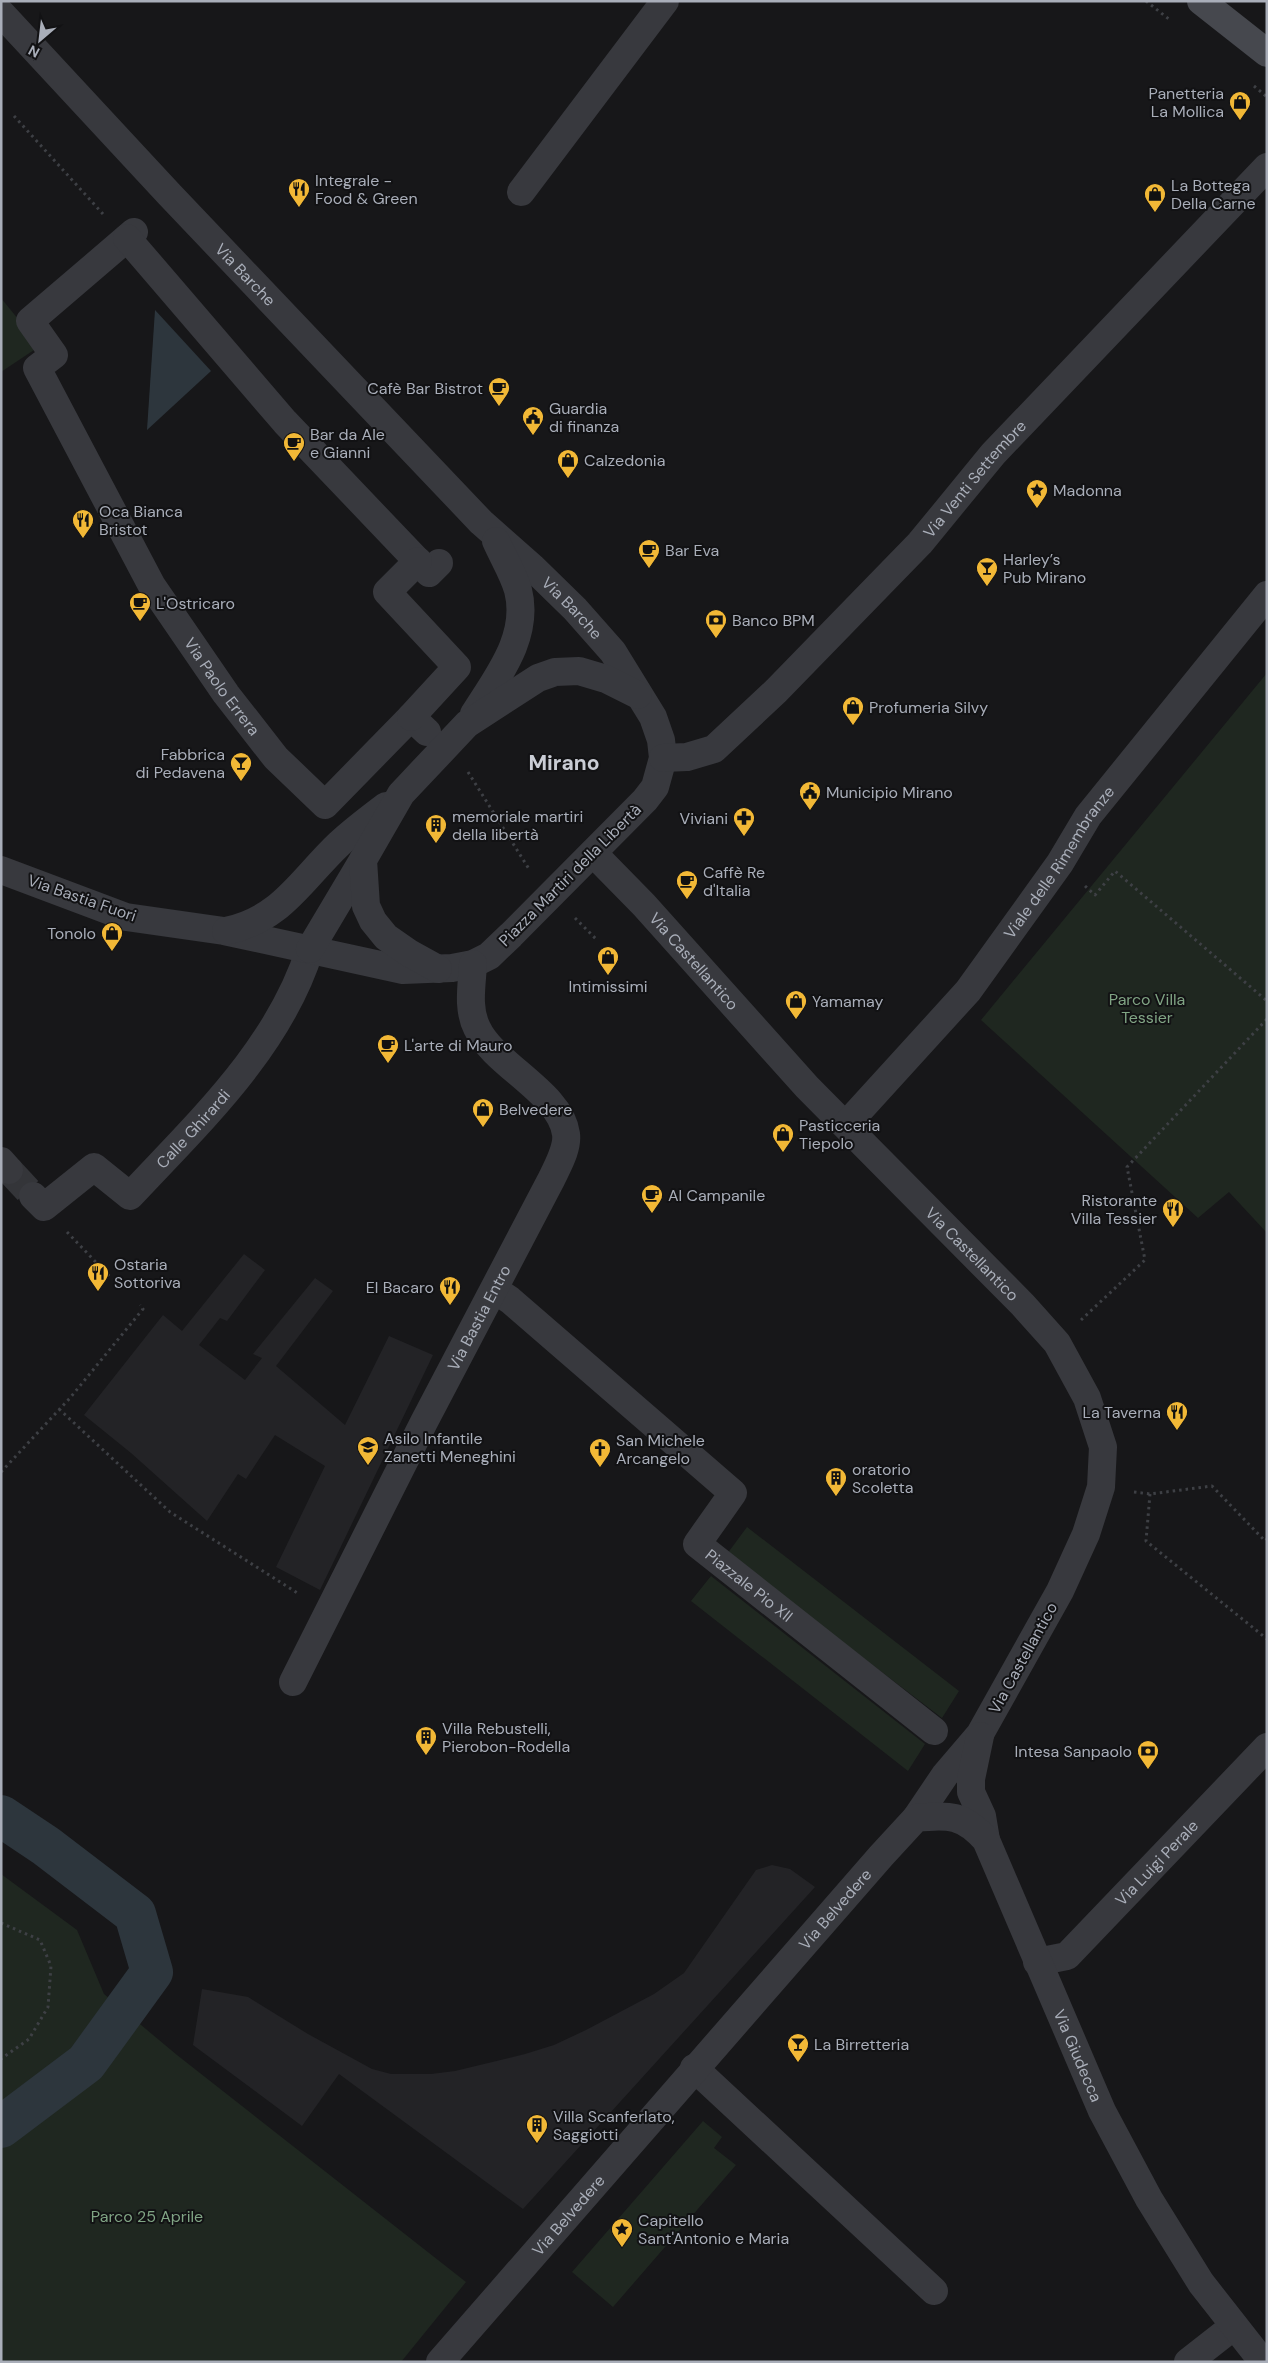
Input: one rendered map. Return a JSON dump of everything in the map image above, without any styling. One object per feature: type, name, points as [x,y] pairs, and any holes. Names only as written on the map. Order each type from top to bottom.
[{"type":"main road","points":[[1201,1],[1267,54]]},
{"type":"street","points":[[521,192],[665,1]]},
{"type":"street","name":"Via Barche","points":[[1,13],[169,194],[492,533],[533,568],[575,609],[613,652],[638,695]]},
{"type":"street","name":"Via Venti Settembre","points":[[663,758],[687,757],[714,749],[776,691],[920,543],[993,454],[1267,167]]},
{"type":"street","name":"Via Paolo Errera","points":[[130,235],[285,422],[429,562],[387,592],[457,667],[419,724],[325,805],[276,758],[226,694],[152,586],[37,368],[54,355],[30,321],[130,235]]},
{"type":"street","name":"Via Barche","points":[[467,724],[504,666],[516,639],[520,621],[518,591],[492,533]]},
{"type":"street","name":"Viale delle Rimembranze","points":[[846,1125],[968,991],[1060,863],[1088,816],[1267,595]]},
{"type":"street","name":"Piazza Martiri della Libertà","points":[[363,860],[372,841],[402,794],[467,724],[520,688],[538,678],[556,672],[579,671],[606,679],[638,695],[653,717],[661,740],[663,758],[659,778],[650,794],[489,956],[473,964],[438,969]]},
{"type":"street","name":"Via Bastia Fuori","points":[[224,931],[254,923],[282,904],[338,845],[402,794]]},
{"type":"street","name":"Via Castellantico","points":[[593,853],[644,905],[807,1087],[1023,1305],[1057,1343],[1087,1398],[1103,1447],[1102,1487],[1086,1534],[1060,1591],[980,1734],[945,1775],[916,1818]]},
{"type":"street","points":[[310,948],[363,860]]},
{"type":"street","points":[[363,860],[366,906],[372,921],[386,937],[409,953],[438,969]]},
{"type":"street","name":"Via Bastia Fuori","points":[[1,870],[126,917],[224,931],[310,948],[382,968],[403,970],[438,969]]},
{"type":"street","name":"Calle Ghirardi","points":[[38,1202],[94,1167],[130,1196],[239,1078],[284,1007],[305,966],[310,948]]},
{"type":"street","name":"Via Bastia Entro","points":[[293,1682],[424,1422],[552,1178],[562,1155],[566,1135],[563,1125],[549,1102],[489,1048],[476,1028],[470,1004],[473,964]]},
{"type":"street","name":"Piazzale Pio XII","points":[[494,1290],[510,1300],[733,1493],[697,1544],[934,1731]]},
{"type":"street","name":"Via Castellantico","points":[[980,1734],[971,1779],[971,1792],[982,1816],[986,1840]]},
{"type":"street","name":"Via Luigi Perale","points":[[1037,1962],[1067,1956],[1267,1747]]},
{"type":"street","name":"Via Giudecca","points":[[916,1818],[952,1816],[974,1826],[986,1840],[1102,2111],[1140,2183],[1201,2283],[1263,2362]]},
{"type":"street","name":"Via Belvedere","points":[[440,2362],[694,2068],[916,1818]]},
{"type":"street","points":[[694,2068],[934,2291]]},
{"type":"street","points":[[1188,2362],[1234,2326]]},
{"type":"path","points":[[14,116],[103,215]]},
{"type":"path","points":[[464,766],[533,876]]},
{"type":"path","points":[[1060,863],[1095,895],[1115,871],[1267,1001]]},
{"type":"path","points":[[570,912],[596,940]]},
{"type":"path","points":[[1057,1343],[1145,1260],[1126,1168],[1267,1019]]},
{"type":"path","points":[[38,1202],[112,1278]]},
{"type":"path","points":[[1,1472],[59,1409],[143,1309],[140,1306]]},
{"type":"path","points":[[59,1409],[170,1512],[328,1611]]},
{"type":"path","points":[[1102,1487],[1150,1494],[1212,1486],[1265,1541],[1267,1539]]},
{"type":"path","points":[[1150,1494],[1146,1541],[1267,1639]]},
{"type":"path","points":[[1,1923],[40,1940],[51,1966],[48,2007],[29,2038],[1,2059]]},
{"type":"shaded area","points":[[155,310],[211,371],[147,430]]},
{"type":"shaded area","points":[[244,1254],[265,1270],[227,1321],[220,1318],[199,1345],[245,1380],[262,1358],[253,1354],[315,1278],[333,1291],[276,1366],[345,1425],[389,1336],[433,1355],[320,1590],[276,1567],[325,1466],[275,1435],[246,1479],[238,1474],[207,1521],[131,1453],[84,1415],[163,1315],[182,1331]]},
{"type":"shaded area","points":[[772,1865],[790,1869],[815,1887],[523,2209],[339,2074],[302,2126],[193,2045],[202,1989],[248,1997],[308,2034],[372,2069],[391,2074],[431,2074],[455,2071],[554,2045],[654,1994],[684,1973],[756,1870]]},
{"type":"green space","points":[[1,298],[40,346],[1,372]]},
{"type":"green space","name":"Parco Villa Tessier","points":[[1267,673],[1267,1233],[1229,1192],[1198,1218],[981,1020]]},
{"type":"green space","points":[[747,1527],[959,1691],[942,1718],[727,1554]]},
{"type":"green space","points":[[711,1576],[925,1744],[908,1771],[691,1601]]},
{"type":"green space","name":"Parco 25 Aprile","points":[[1,1874],[77,1930],[104,1994],[177,2055],[466,2282],[401,2362],[1,2362]]},
{"type":"green space","points":[[703,2121],[722,2137],[714,2148],[736,2165],[613,2307],[572,2272]]},
{"type":"waterway","points":[[1,1816],[46,1846],[135,1914],[152,1972],[86,2063],[1,2127]]},
{"type":"tunnel","points":[[9,1170],[33,1196]]},
{"type":"place","name":"Panetteria La Mollica","points":[[1240,121]]},
{"type":"place","name":"Integrale - Food & Green","points":[[299,208]]},
{"type":"place","name":"La Bottega Della Carne","points":[[1155,213]]},
{"type":"place","name":"Cafè Bar Bistrot","points":[[499,407]]},
{"type":"place","name":"Guardia di finanza","points":[[533,436]]},
{"type":"place","name":"Bar da Ale e Gianni","points":[[294,462]]},
{"type":"place","name":"Calzedonia","points":[[568,479]]},
{"type":"place","name":"Madonna","points":[[1037,509]]},
{"type":"place","name":"Oca Bianca Bristot","points":[[83,539]]},
{"type":"place","name":"Bar Eva","points":[[649,569]]},
{"type":"place","name":"Harley’s Pub Mirano","points":[[987,587]]},
{"type":"place","name":"L'Ostricaro","points":[[140,622]]},
{"type":"place","name":"Banco BPM","points":[[716,639]]},
{"type":"place","name":"Profumeria Silvy","points":[[853,726]]},
{"type":"place","name":"Fabbrica di Pedavena","points":[[241,782]]},
{"type":"place","name":"Municipio Mirano","points":[[810,811]]},
{"type":"place","name":"Viviani","points":[[744,837]]},
{"type":"place","name":"memoriale martiri della libertà","points":[[436,844]]},
{"type":"place","name":"Caffè Re d'Italia","points":[[687,900]]},
{"type":"place","name":"Tonolo","points":[[112,952]]},
{"type":"place","name":"Intimissimi","points":[[608,976]]},
{"type":"place","name":"Yamamay","points":[[796,1020]]},
{"type":"place","name":"L'arte di Mauro","points":[[388,1064]]},
{"type":"place","name":"Belvedere","points":[[483,1128]]},
{"type":"place","name":"Pasticceria Tiepolo","points":[[783,1153]]},
{"type":"place","name":"Al Campanile","points":[[652,1214]]},
{"type":"place","name":"Ristorante Villa Tessier","points":[[1173,1228]]},
{"type":"place","name":"Ostaria Sottoriva","points":[[98,1292]]},
{"type":"place","name":"El Bacaro","points":[[450,1306]]},
{"type":"place","name":"La Taverna","points":[[1177,1431]]},
{"type":"place","name":"Asilo Infantile Zanetti Meneghini","points":[[368,1466]]},
{"type":"place","name":"San Michele Arcangelo","points":[[600,1468]]},
{"type":"place","name":"oratorio Scoletta","points":[[836,1497]]},
{"type":"place","name":"Villa Rebustelli, Pierobon-Rodella","points":[[426,1756]]},
{"type":"place","name":"Intesa Sanpaolo","points":[[1148,1770]]},
{"type":"place","name":"La Birretteria","points":[[798,2063]]},
{"type":"place","name":"Villa Scanferlato, Saggiotti","points":[[537,2144]]},
{"type":"place","name":"Capitello Sant'Antonio e Maria","points":[[622,2248]]},
{"type":"district","name":"Mirano","points":[[564,763]]}]
